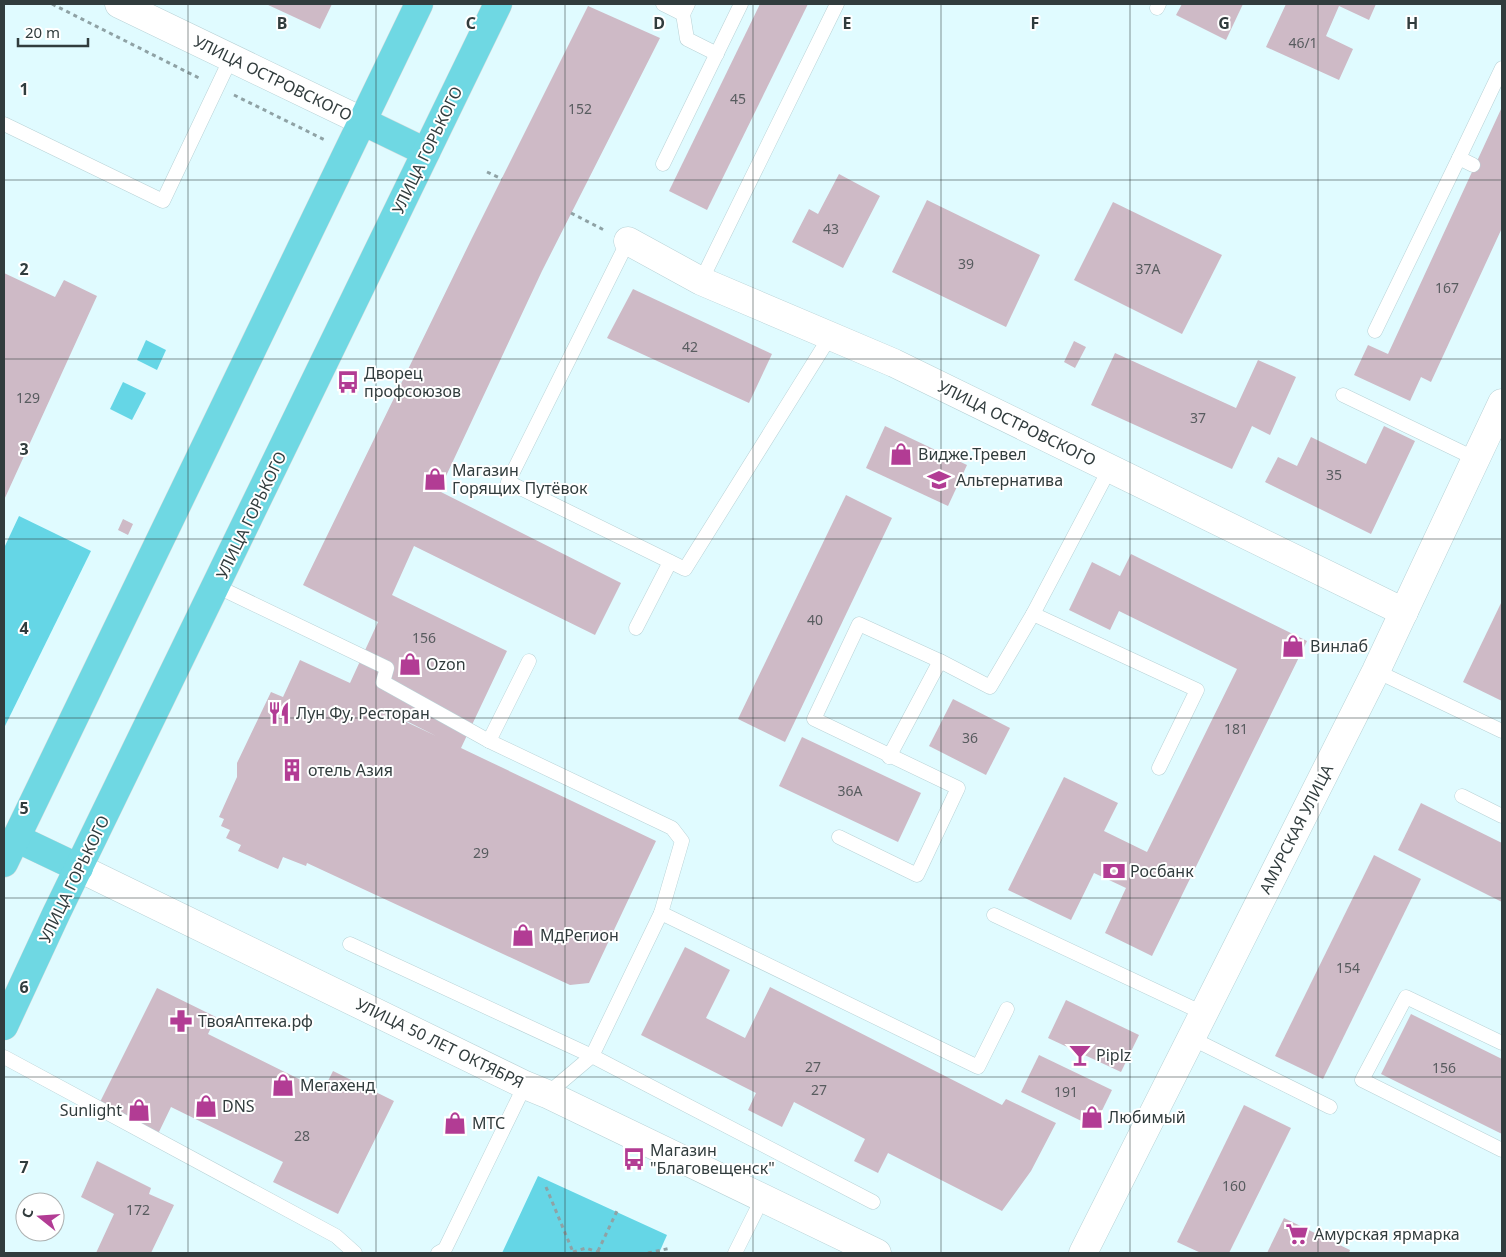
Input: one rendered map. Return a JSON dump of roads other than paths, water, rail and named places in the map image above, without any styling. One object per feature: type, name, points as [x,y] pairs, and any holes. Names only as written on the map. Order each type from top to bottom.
[{"type":"main road","points":[[4,863],[10,835],[419,4]]},
{"type":"main road","name":"УЛИЦА ГОРЬКОГО","points":[[4,1026],[498,4]]},
{"type":"main road","name":"УЛИЦА ОСТРОВСКОГО","points":[[362,121],[426,152]]},
{"type":"main road","name":"УЛИЦА 50 ЛЕТ ОКТЯБРЯ","points":[[10,835],[79,868]]},
{"type":"street","name":"УЛИЦА ОСТРОВСКОГО","points":[[119,4],[362,121]]},
{"type":"street","name":"УЛИЦА ОСТРОВСКОГО","points":[[628,241],[701,281],[894,364],[1404,612]]},
{"type":"street","name":"АМУРСКАЯ УЛИЦА","points":[[1084,1253],[1376,671],[1502,403]]},
{"type":"street","name":"УЛИЦА 50 ЛЕТ ОКТЯБРЯ","points":[[79,868],[877,1253]]},
{"type":"lane","points":[[663,4],[686,9],[687,39],[717,54]]},
{"type":"lane","points":[[663,164],[741,4]]},
{"type":"lane","points":[[701,281],[836,4]]},
{"type":"lane","points":[[4,124],[162,201],[232,58]]},
{"type":"lane","points":[[1375,330],[1502,68]]},
{"type":"lane","points":[[1459,158],[1473,165]]},
{"type":"lane","points":[[628,241],[508,482],[670,562],[685,569],[831,336]]},
{"type":"lane","points":[[1343,395],[1476,459]]},
{"type":"lane","points":[[839,838],[917,875],[958,788],[889,757],[814,719],[859,624],[940,661],[990,687],[1034,614],[1110,468]]},
{"type":"lane","points":[[636,628],[670,562]]},
{"type":"lane","points":[[216,586],[387,668],[383,682],[490,741],[672,828],[682,841],[661,913],[592,1056],[536,1090],[445,1249],[438,1253]]},
{"type":"lane","points":[[1034,614],[1197,690],[1159,768]]},
{"type":"lane","points":[[490,741],[529,661]]},
{"type":"lane","points":[[889,757],[940,661]]},
{"type":"lane","points":[[1376,671],[1502,731]]},
{"type":"lane","points":[[1462,796],[1502,816]]},
{"type":"lane","points":[[661,913],[978,1067],[1007,1009]]},
{"type":"lane","points":[[994,915],[1203,1013]]},
{"type":"lane","points":[[350,944],[592,1056],[873,1202]]},
{"type":"lane","points":[[1502,1043],[1406,996],[1362,1080],[1502,1150]]},
{"type":"lane","points":[[1191,1038],[1330,1107]]},
{"type":"lane","points":[[4,1057],[336,1236],[355,1253]]},
{"type":"lane","points":[[735,1253],[762,1199]]},
{"type":"place","name":"Дворец профсоюзов","points":[[348,382]]},
{"type":"place","name":"Видже.Тревел","points":[[901,454]]},
{"type":"place","name":"Магазин Горящих Путёвок","points":[[435,479]]},
{"type":"place","name":"Альтернатива","points":[[939,480]]},
{"type":"place","name":"Винлаб","points":[[1293,646]]},
{"type":"place","name":"Ozon","points":[[410,664]]},
{"type":"place","name":"Лун Фу, Ресторан","points":[[279,713]]},
{"type":"place","name":"отель Азия","points":[[292,770]]},
{"type":"place","name":"Росбанк","points":[[1114,871]]},
{"type":"place","name":"МдРегион","points":[[523,935]]},
{"type":"place","name":"ТвояАптека.рф","points":[[181,1021]]},
{"type":"place","name":"Piplz","points":[[1080,1055]]},
{"type":"place","name":"Мегахенд","points":[[283,1085]]},
{"type":"place","name":"DNS","points":[[206,1106]]},
{"type":"place","name":"Sunlight","points":[[139,1110]]},
{"type":"place","name":"Любимый","points":[[1092,1117]]},
{"type":"place","name":"МТС","points":[[455,1123]]},
{"type":"place","name":"Магазин \"Благовещенск\"","points":[[634,1159]]},
{"type":"place","name":"Амурская ярмарка","points":[[1297,1234]]}]
